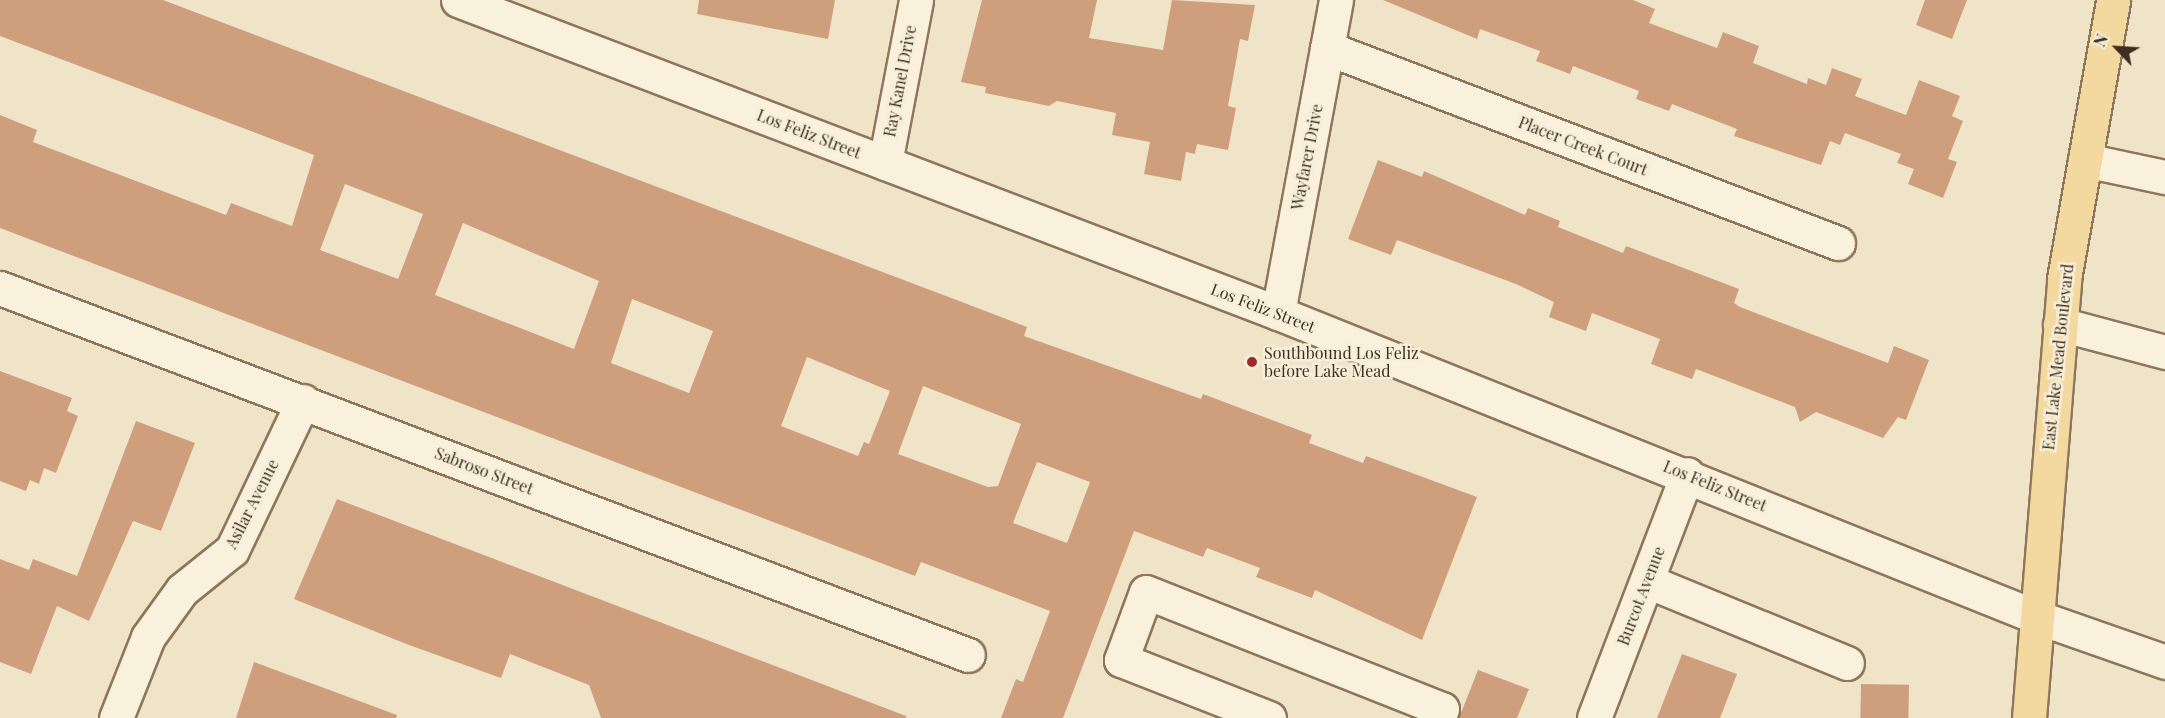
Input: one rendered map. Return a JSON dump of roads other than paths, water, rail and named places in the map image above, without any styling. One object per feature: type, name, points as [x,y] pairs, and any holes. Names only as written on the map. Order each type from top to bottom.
[{"type":"main road","name":"East Lake Mead Boulevard","points":[[2029,718],[2034,616],[2060,324],[2085,160],[2113,0]]},
{"type":"street","name":"Los Feliz Street","points":[[458,0],[1278,313],[1687,474],[2034,616],[2165,662]]},
{"type":"street","name":"Ray Kanel Drive","points":[[885,163],[916,0]]},
{"type":"street","name":"Wayfarer Drive","points":[[1278,313],[1336,0]]},
{"type":"street","name":"Placer Creek Court","points":[[1328,48],[1838,243]]},
{"type":"street","points":[[2085,160],[2165,177]]},
{"type":"street","name":"Sabroso Street","points":[[0,288],[303,401],[968,656]]},
{"type":"street","points":[[2060,324],[2165,352]]},
{"type":"street","name":"Asilar Avenue","points":[[116,718],[148,637],[182,590],[232,550],[303,401]]},
{"type":"street","name":"Burcot Avenue","points":[[1594,718],[1687,474]]},
{"type":"street","points":[[1647,581],[1847,663]]},
{"type":"street","points":[[1269,718],[1121,660],[1146,592],[1442,709],[1438,718]]},
{"type":"place","name":"Southbound Los Feliz before Lake Mead","points":[[1252,362]]}]
